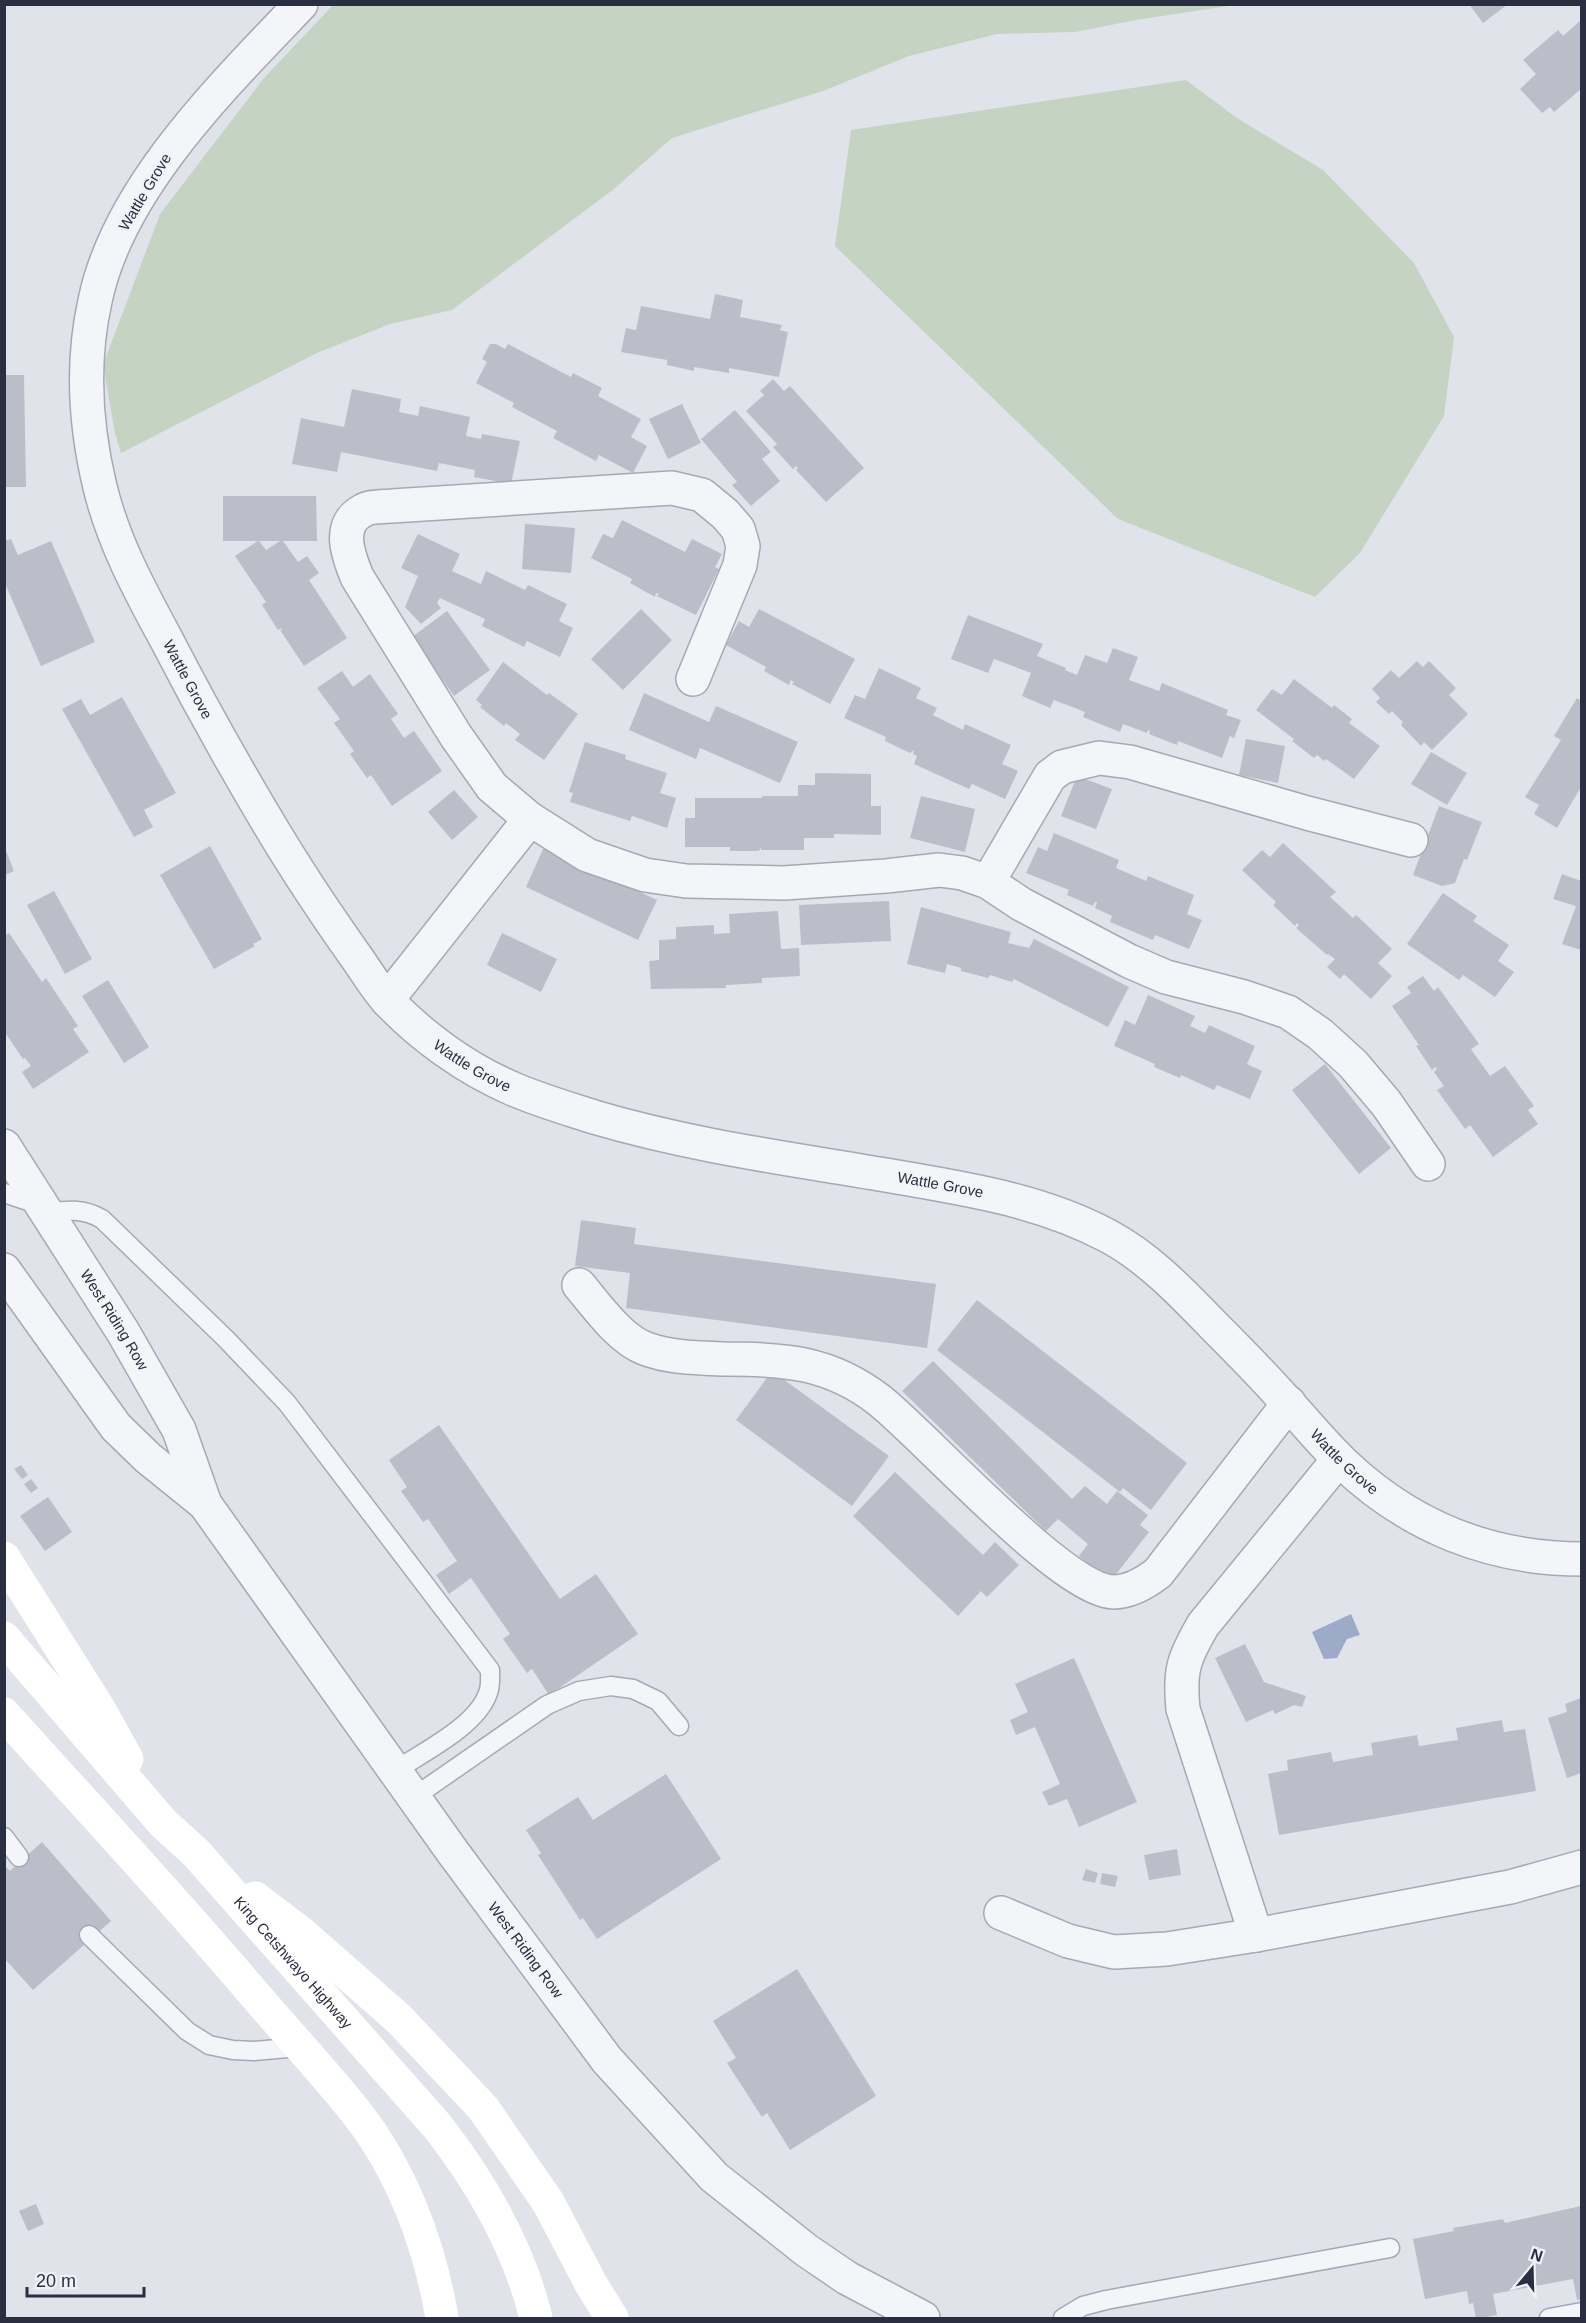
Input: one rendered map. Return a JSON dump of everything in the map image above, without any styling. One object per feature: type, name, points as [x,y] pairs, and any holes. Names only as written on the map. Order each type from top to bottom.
[{"type":"main road","points":[[4,1558],[98,1707],[163,1823]]},
{"type":"main road","name":"King Cetshwayo Highway","points":[[4,1638],[163,1823],[196,1853],[423,2109],[455,2149],[495,2211],[521,2268],[536,2319]]},
{"type":"main road","points":[[5,1715],[200,1930],[356,2112],[396,2177],[423,2241],[442,2319]]},
{"type":"main road","points":[[196,1853],[300,1932],[391,2012],[483,2108],[548,2202],[612,2319]]},
{"type":"street","name":"Wattle Grove","points":[[301,4],[208,103],[168,154],[135,205],[109,254],[96,294],[86,348],[85,397],[90,443],[101,493],[116,538],[138,586],[216,735],[303,880],[387,1000],[424,1033],[484,1076],[559,1106],[653,1133],[734,1151],[994,1196],[1036,1206],[1102,1233],[1143,1261],[1182,1293],[1339,1459],[1367,1484],[1400,1508],[1475,1544],[1546,1559],[1581,1559]]},
{"type":"street","points":[[693,679],[740,565],[743,546],[738,529],[702,495],[672,488],[392,506],[365,509],[352,521],[345,539],[348,556],[357,577],[456,736],[492,787],[530,819],[587,855],[645,875],[686,881],[784,883],[939,870],[962,873],[988,882],[1021,904],[1119,956],[1166,977],[1244,997],[1288,1012],[1320,1034],[1353,1064],[1386,1103],[1428,1164]]},
{"type":"street","points":[[988,882],[1050,776],[1062,766],[1099,758],[1130,762],[1307,813],[1411,840]]},
{"type":"street","points":[[387,1000],[530,819]]},
{"type":"street","name":"West Riding Row","points":[[4,1146],[123,1332],[179,1430],[205,1504]]},
{"type":"street","name":"West Riding Row","points":[[4,1270],[116,1427],[148,1458],[205,1504],[395,1771],[607,2060],[714,2177],[822,2261],[847,2278],[922,2319]]},
{"type":"street","points":[[579,1285],[618,1329],[642,1347],[666,1354],[695,1358],[796,1362],[831,1371],[860,1386],[880,1401],[1029,1540],[1086,1584],[1112,1592],[1131,1589],[1158,1573],[1288,1403]]},
{"type":"street","points":[[1256,1935],[1183,1709],[1180,1681],[1186,1654],[1203,1625],[1339,1459]]},
{"type":"street","points":[[1001,1913],[1068,1941],[1114,1952],[1167,1949],[1256,1935],[1510,1887],[1581,1867]]},
{"type":"lane","points":[[4,1193],[44,1209],[73,1209],[91,1213],[102,1219],[226,1339],[287,1403],[490,1670],[488,1696],[468,1722],[395,1771]]},
{"type":"lane","points":[[414,1797],[546,1705],[579,1691],[611,1686],[633,1689],[658,1701],[679,1726]]},
{"type":"lane","points":[[4,1837],[20,1857]]},
{"type":"lane","points":[[89,1935],[187,2031],[209,2045],[254,2051],[300,2047]]},
{"type":"lane","points":[[1063,2319],[1083,2306],[1106,2300],[1390,2248]]},
{"type":"lane","points":[[1550,2319],[1581,2312]]},
{"type":"green space","points":[[333,5],[1235,5],[1075,32],[997,34],[909,56],[823,91],[672,138],[614,189],[452,310],[390,324],[317,353],[121,453],[115,433],[103,365],[160,214],[264,78]]},
{"type":"green space","points":[[1186,80],[1237,118],[1323,170],[1414,263],[1454,337],[1444,416],[1360,553],[1315,597],[1118,519],[835,246],[851,130]]},
{"type":"water","points":[[1351,1614],[1360,1635],[1347,1639],[1337,1658],[1324,1659],[1312,1632]]},
{"type":"building","points":[[1469,4],[1508,4],[1483,23]]},
{"type":"building","points":[[1581,20],[1581,89],[1554,112],[1550,107],[1542,113],[1520,89],[1536,74],[1523,60],[1558,30],[1563,36]]},
{"type":"building","points":[[715,294],[743,300],[740,317],[782,325],[780,330],[788,332],[779,377],[729,368],[729,373],[694,367],[694,371],[667,365],[667,360],[621,352],[626,328],[636,330],[641,306],[710,319]]},
{"type":"building","points":[[490,344],[496,344],[505,349],[508,344],[571,377],[573,373],[602,388],[598,396],[641,419],[631,437],[647,446],[633,473],[599,455],[596,461],[553,438],[557,431],[512,407],[514,403],[476,383],[487,362],[482,359]]},
{"type":"building","points":[[4,375],[24,375],[26,487],[4,487]]},
{"type":"building","points":[[773,379],[784,391],[790,386],[864,468],[826,502],[796,470],[798,468],[796,466],[793,469],[773,447],[777,444],[746,411],[764,395],[760,391]]},
{"type":"building","points":[[352,389],[401,399],[399,412],[418,416],[420,406],[470,417],[466,436],[481,439],[482,434],[520,441],[511,484],[474,477],[475,470],[439,463],[437,471],[341,452],[337,472],[292,464],[301,418],[344,427]]},
{"type":"building","points":[[682,404],[701,443],[668,459],[649,419]]},
{"type":"building","points":[[735,410],[771,452],[762,459],[780,481],[751,506],[732,485],[737,482],[701,439]]},
{"type":"building","points":[[223,496],[316,496],[317,541],[283,541],[298,562],[307,556],[319,573],[309,580],[347,638],[304,666],[280,630],[281,628],[278,630],[262,605],[266,602],[235,556],[258,541],[223,541]],"holes":[[[259,541],[280,541],[266,550]]]},
{"type":"building","points":[[622,520],[685,552],[692,539],[722,554],[715,567],[719,569],[696,615],[657,596],[659,594],[656,593],[655,597],[630,583],[632,579],[591,558],[603,534],[613,538]]},
{"type":"building","points":[[525,524],[575,528],[571,573],[522,569]]},
{"type":"building","points":[[418,534],[460,554],[452,571],[481,584],[486,571],[525,590],[528,585],[567,604],[559,621],[573,628],[560,657],[527,641],[524,647],[482,626],[485,619],[440,598],[437,603],[441,608],[421,624],[405,607],[418,576],[401,568]]},
{"type":"building","points":[[11,539],[18,555],[51,541],[95,642],[41,666],[4,581],[4,541]]},
{"type":"building","points":[[641,609],[672,640],[623,690],[591,659]]},
{"type":"building","points":[[759,609],[855,659],[830,704],[792,684],[794,682],[791,680],[789,685],[764,671],[766,667],[726,645],[739,621],[749,627]]},
{"type":"building","points":[[447,611],[490,670],[454,696],[412,637]]},
{"type":"building","points":[[968,615],[1043,644],[1037,656],[1077,675],[1085,655],[1107,663],[1113,648],[1138,657],[1129,680],[1159,691],[1162,683],[1228,710],[1226,715],[1241,720],[1234,738],[1230,736],[1222,758],[1178,741],[1177,745],[1149,734],[1148,730],[1147,733],[1123,724],[1120,732],[1083,717],[1085,712],[1054,700],[1050,708],[1022,696],[1031,673],[994,659],[988,673],[951,659]]},
{"type":"building","points":[[1417,661],[1423,667],[1429,661],[1456,688],[1449,695],[1468,714],[1432,750],[1424,742],[1421,746],[1401,725],[1403,722],[1392,711],[1389,714],[1376,702],[1380,698],[1372,689],[1391,670],[1399,678]]},
{"type":"building","points":[[503,662],[547,695],[549,693],[578,714],[544,760],[515,740],[520,734],[506,723],[504,726],[480,707],[482,705],[476,700]]},
{"type":"building","points":[[879,668],[921,688],[916,698],[937,708],[933,715],[963,730],[965,724],[1011,745],[1002,764],[1018,771],[1005,799],[972,784],[969,789],[914,764],[917,756],[913,754],[914,750],[910,753],[885,741],[886,737],[844,718],[855,695],[865,699]]},
{"type":"building","points":[[342,671],[353,687],[370,674],[398,714],[391,719],[404,738],[414,731],[442,771],[392,806],[371,775],[367,778],[350,754],[354,751],[334,723],[340,719],[317,688]]},
{"type":"building","points":[[1294,679],[1332,708],[1334,705],[1352,719],[1349,723],[1380,746],[1354,779],[1326,759],[1324,761],[1317,755],[1314,758],[1292,741],[1294,739],[1256,710],[1272,689],[1282,695]]},
{"type":"building","points":[[644,693],[709,722],[716,706],[798,742],[780,783],[700,748],[696,759],[629,730]]},
{"type":"building","points":[[122,697],[176,793],[144,810],[153,827],[134,837],[62,709],[81,699],[90,715]]},
{"type":"building","points":[[1577,698],[1581,701],[1581,787],[1557,828],[1534,814],[1539,805],[1525,797],[1561,740],[1554,736]]},
{"type":"building","points":[[1246,739],[1285,746],[1278,783],[1239,775]]},
{"type":"building","points":[[585,742],[626,755],[625,759],[667,773],[660,793],[676,798],[667,828],[632,816],[630,821],[570,802],[573,793],[569,792]]},
{"type":"building","points":[[1431,752],[1467,773],[1447,805],[1411,784]]},
{"type":"building","points":[[815,773],[871,774],[871,806],[881,806],[881,835],[834,834],[834,838],[804,838],[804,850],[761,850],[761,847],[759,851],[730,851],[730,847],[685,847],[685,818],[695,818],[695,798],[798,796],[798,785],[815,785]]},
{"type":"building","points":[[1077,776],[1112,789],[1096,829],[1061,816]]},
{"type":"building","points":[[454,790],[478,817],[452,840],[428,812]]},
{"type":"building","points":[[921,796],[975,809],[965,852],[910,838]]},
{"type":"building","points":[[1439,806],[1482,822],[1455,883],[1442,886],[1413,875]]},
{"type":"building","points":[[1054,833],[1119,860],[1116,868],[1146,881],[1148,876],[1194,895],[1187,914],[1202,920],[1189,949],[1155,935],[1153,940],[1110,922],[1112,916],[1095,908],[1097,902],[1093,906],[1067,895],[1069,890],[1026,873],[1038,847],[1047,851]]},
{"type":"building","points":[[1283,843],[1336,892],[1330,897],[1353,918],[1356,915],[1392,949],[1378,963],[1392,976],[1371,999],[1344,974],[1340,979],[1327,967],[1335,959],[1327,955],[1296,928],[1299,925],[1297,923],[1295,926],[1273,905],[1276,902],[1242,870],[1262,850],[1270,857]]},
{"type":"building","points":[[210,846],[262,939],[253,944],[255,946],[214,969],[160,875]]},
{"type":"building","points":[[544,847],[657,900],[638,940],[526,887]]},
{"type":"building","points":[[5,848],[14,871],[5,875]]},
{"type":"building","points":[[1562,874],[1581,881],[1581,950],[1562,944],[1576,906],[1553,899]]},
{"type":"building","points":[[54,891],[92,959],[65,974],[27,905]]},
{"type":"building","points":[[1443,893],[1477,916],[1473,921],[1509,945],[1498,961],[1514,972],[1495,997],[1463,975],[1459,980],[1407,944]]},
{"type":"building","points":[[889,901],[891,941],[801,945],[799,905]]},
{"type":"building","points":[[921,907],[1011,932],[1008,943],[1029,948],[1034,939],[1129,987],[1108,1027],[1014,979],[1012,982],[990,975],[988,978],[961,971],[961,968],[947,964],[945,973],[907,964]]},
{"type":"building","points":[[778,911],[781,949],[799,948],[800,976],[762,978],[762,983],[726,985],[726,988],[651,989],[649,961],[659,960],[659,940],[676,939],[676,927],[714,925],[714,934],[730,933],[729,914]]},
{"type":"building","points":[[9,933],[42,982],[46,978],[78,1026],[73,1029],[89,1052],[33,1089],[22,1072],[31,1066],[25,1058],[23,1059],[4,1031],[4,936]]},
{"type":"building","points":[[502,933],[557,959],[541,992],[487,965]]},
{"type":"building","points":[[1423,976],[1434,991],[1438,987],[1479,1044],[1471,1049],[1490,1076],[1505,1066],[1534,1106],[1528,1110],[1538,1124],[1493,1157],[1470,1125],[1465,1129],[1437,1090],[1444,1086],[1434,1072],[1437,1069],[1435,1067],[1432,1070],[1416,1046],[1419,1045],[1392,1006],[1411,993],[1407,987]]},
{"type":"building","points":[[108,980],[149,1047],[124,1063],[82,996]]},
{"type":"building","points":[[1148,995],[1195,1016],[1190,1026],[1205,1033],[1209,1025],[1255,1046],[1247,1064],[1262,1071],[1250,1099],[1217,1085],[1214,1090],[1181,1075],[1180,1078],[1114,1046],[1125,1020],[1135,1025]]},
{"type":"building","points":[[1325,1064],[1391,1148],[1359,1174],[1292,1090]]},
{"type":"building","points":[[581,1220],[636,1228],[634,1244],[936,1284],[927,1348],[626,1308],[630,1273],[575,1266]]},
{"type":"building","points":[[977,1300],[1187,1463],[1151,1510],[1123,1488],[1120,1492],[937,1350]]},
{"type":"building","points":[[933,1361],[1072,1499],[1085,1486],[1107,1504],[1117,1491],[1148,1515],[1140,1525],[1149,1532],[1110,1582],[1079,1556],[1088,1544],[1058,1519],[1046,1531],[902,1391]]},
{"type":"building","points":[[772,1371],[889,1456],[852,1506],[736,1420]]},
{"type":"building","points":[[439,1425],[560,1599],[596,1574],[638,1634],[549,1695],[532,1669],[527,1673],[503,1639],[510,1634],[471,1578],[449,1594],[436,1575],[457,1561],[428,1519],[423,1522],[401,1491],[407,1487],[389,1460]]},
{"type":"building","points":[[21,1465],[28,1475],[22,1479],[14,1469]]},
{"type":"building","points":[[895,1472],[983,1555],[995,1542],[1019,1565],[987,1597],[981,1591],[958,1616],[853,1516]]},
{"type":"building","points":[[31,1479],[38,1488],[31,1493],[24,1484]]},
{"type":"building","points":[[48,1497],[72,1532],[45,1551],[20,1516]]},
{"type":"building","points":[[1245,1644],[1264,1682],[1306,1696],[1302,1707],[1294,1705],[1275,1714],[1273,1710],[1246,1722],[1215,1658]]},
{"type":"building","points":[[1074,1658],[1137,1802],[1079,1827],[1067,1799],[1049,1806],[1042,1792],[1060,1784],[1035,1727],[1016,1735],[1010,1720],[1028,1712],[1015,1684]]},
{"type":"building","points":[[1581,1698],[1581,1773],[1567,1778],[1548,1718],[1567,1712],[1565,1704]]},
{"type":"building","points":[[1502,1720],[1504,1732],[1525,1729],[1536,1791],[1279,1835],[1268,1774],[1288,1770],[1287,1760],[1331,1752],[1333,1762],[1373,1755],[1371,1743],[1417,1735],[1419,1746],[1458,1740],[1456,1728]]},
{"type":"building","points":[[666,1774],[721,1859],[597,1939],[583,1918],[580,1920],[538,1855],[541,1853],[526,1830],[578,1797],[593,1820]]},
{"type":"building","points":[[42,1842],[111,1921],[33,1990],[4,1958],[4,1865],[10,1871]]},
{"type":"building","points":[[1177,1849],[1181,1875],[1149,1880],[1144,1855]]},
{"type":"building","points":[[1086,1869],[1098,1873],[1095,1883],[1082,1880]]},
{"type":"building","points":[[1102,1873],[1118,1876],[1115,1887],[1100,1884]]},
{"type":"building","points":[[797,1969],[876,2096],[790,2150],[767,2113],[762,2117],[727,2063],[736,2058],[713,2021]]},
{"type":"building","points":[[36,2204],[44,2224],[28,2231],[19,2211]]},
{"type":"building","points":[[1581,2206],[1581,2299],[1577,2300],[1573,2279],[1493,2294],[1497,2315],[1481,2318],[1476,2318],[1473,2303],[1469,2304],[1467,2291],[1425,2299],[1413,2239],[1454,2231],[1453,2228],[1503,2219],[1505,2223]]}]
